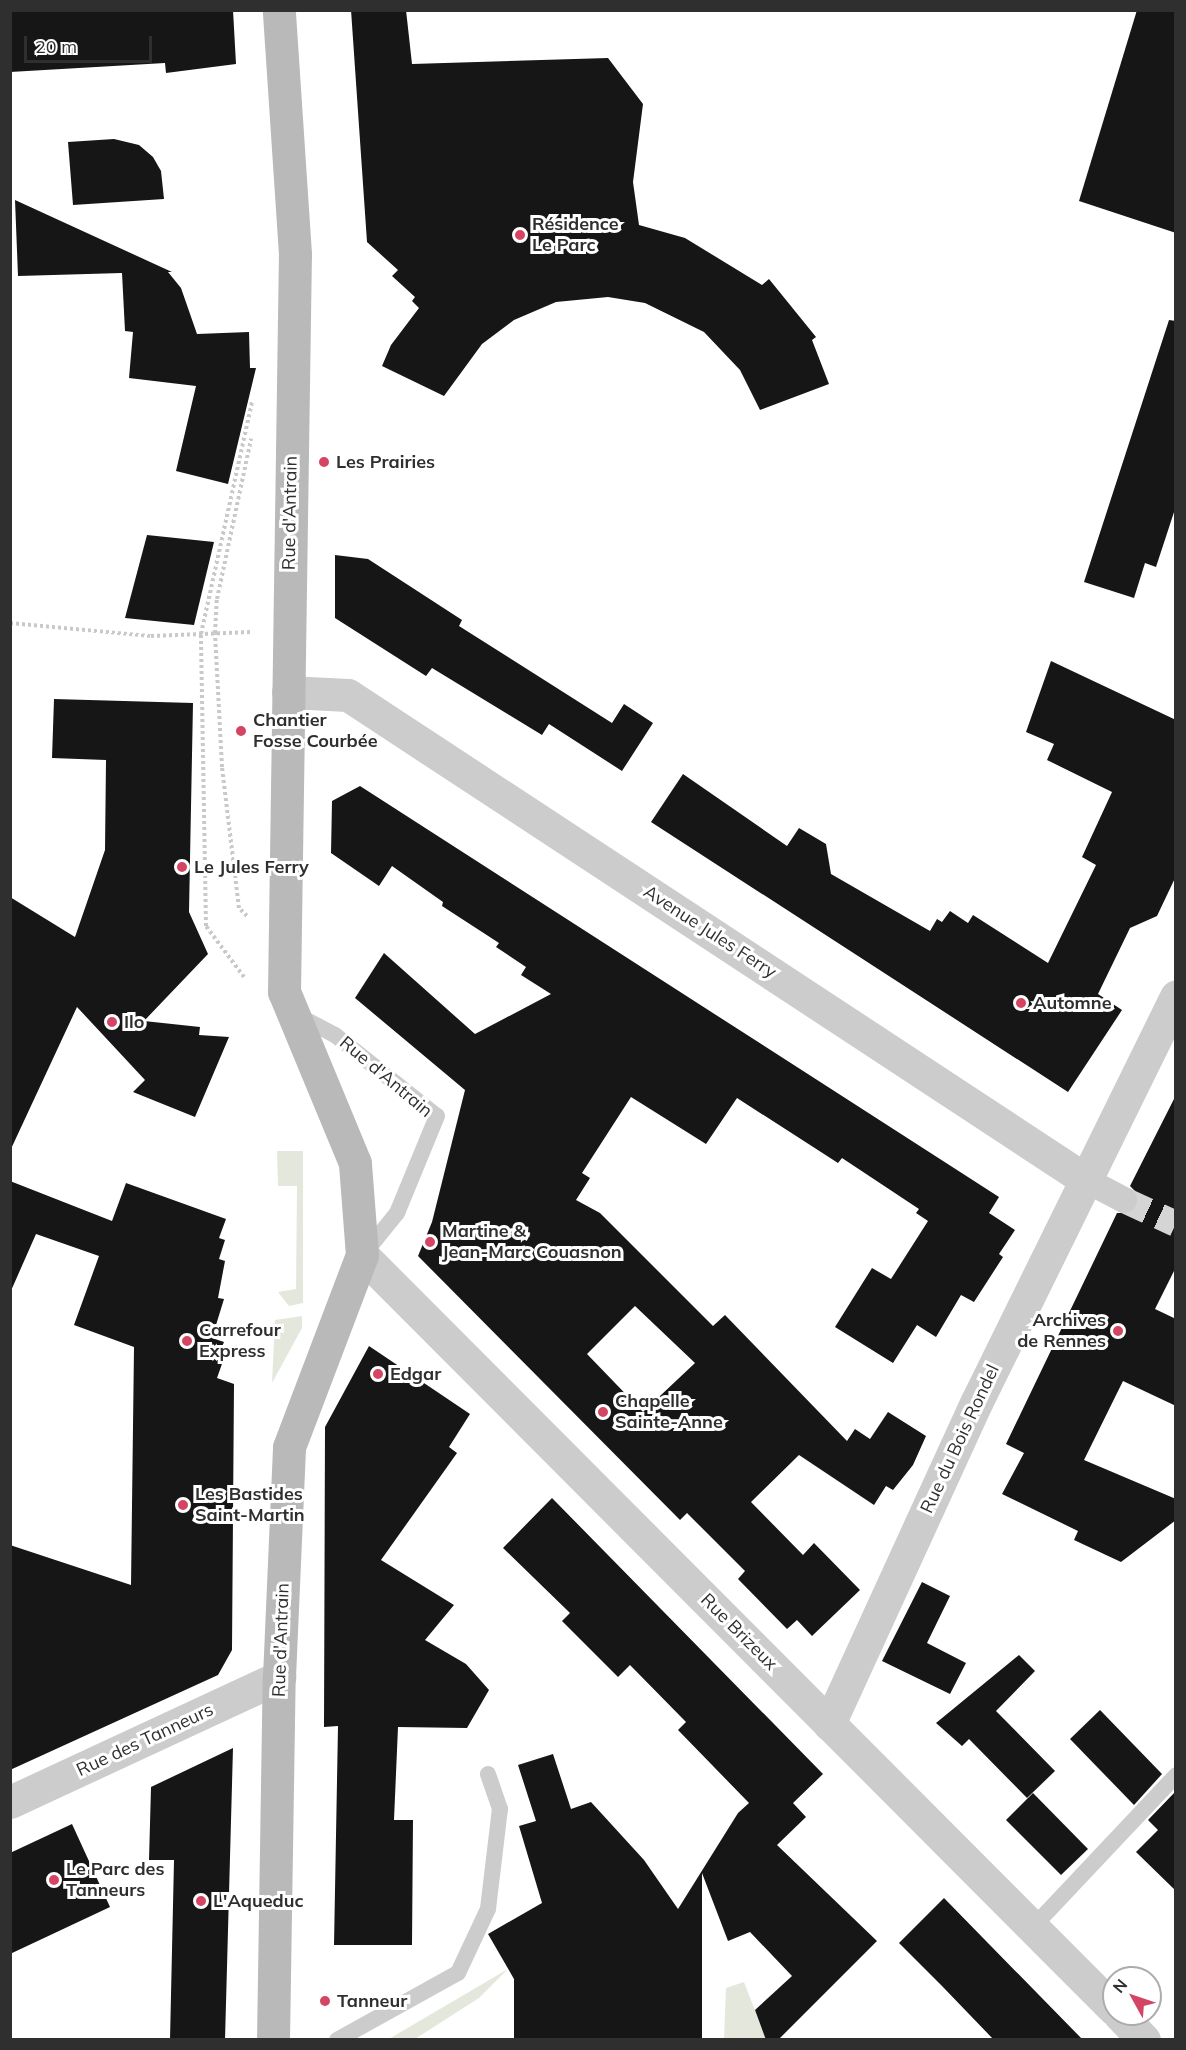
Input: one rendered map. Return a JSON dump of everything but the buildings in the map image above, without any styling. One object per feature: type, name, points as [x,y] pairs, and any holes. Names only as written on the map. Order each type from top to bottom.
[{"type":"main road","name":"Rue d'Antrain","points":[[273,2040],[279,1677],[289,1447],[362,1255],[355,1163],[288,1003],[284,956],[296,254],[279,10]]},
{"type":"street","name":"Avenue Jules Ferry","points":[[288,692],[348,695],[1086,1180],[1124,1200]]},
{"type":"street","name":"Rue du Bois Rondel","points":[[829,1724],[972,1412],[1176,996]]},
{"type":"street","name":"Rue Brizeux","points":[[362,1255],[1102,1997]]},
{"type":"street","name":"Rue des Tanneurs","points":[[10,1802],[279,1677]]},
{"type":"street","points":[[1131,2026],[1144,2040]]},
{"type":"lane","name":"Rue d'Antrain","points":[[288,1003],[335,1035],[437,1116],[397,1213],[362,1255]]},
{"type":"lane","points":[[337,2040],[458,1973],[488,1909],[500,1809],[488,1774]]},
{"type":"lane","points":[[1033,1928],[1176,1775]]},
{"type":"path","points":[[255,390],[201,634],[206,926],[244,977],[288,1003]]},
{"type":"path","points":[[252,435],[217,599],[215,633],[222,767],[239,908],[284,956]]},
{"type":"path","points":[[10,624],[151,636],[288,631]]},
{"type":"shaded area","points":[[277,1151],[303,1151],[303,1303],[289,1306],[278,1292],[296,1289],[297,1186],[278,1186]]},
{"type":"shaded area","points":[[302,1316],[302,1328],[272,1383],[275,1320]]},
{"type":"shaded area","points":[[508,1969],[479,1998],[415,2039],[387,2040]]},
{"type":"shaded area","points":[[744,1982],[766,2039],[724,2040],[726,1988]]},
{"type":"tunnel","points":[[1124,1200],[1176,1224]]},
{"type":"place","name":"Résidence Le Parc","points":[[520,235]]},
{"type":"place","name":"Les Prairies","points":[[324,462]]},
{"type":"place","name":"Chantier Fosse Courbée","points":[[241,731]]},
{"type":"place","name":"Le Jules Ferry","points":[[182,867]]},
{"type":"place","name":"Automne","points":[[1021,1003]]},
{"type":"place","name":"Ilo","points":[[112,1022]]},
{"type":"place","name":"Martine & Jean-Marc Couasnon","points":[[430,1242]]},
{"type":"place","name":"Archives de Rennes","points":[[1118,1331]]},
{"type":"place","name":"Carrefour Express","points":[[187,1341]]},
{"type":"place","name":"Edgar","points":[[378,1374]]},
{"type":"place","name":"Chapelle Sainte-Anne","points":[[603,1412]]},
{"type":"place","name":"Les Bastides Saint-Martin","points":[[183,1505]]},
{"type":"place","name":"Le Parc des Tanneurs","points":[[54,1880]]},
{"type":"place","name":"L'Aqueduc","points":[[201,1901]]},
{"type":"place","name":"Tanneur","points":[[325,2001]]}]
